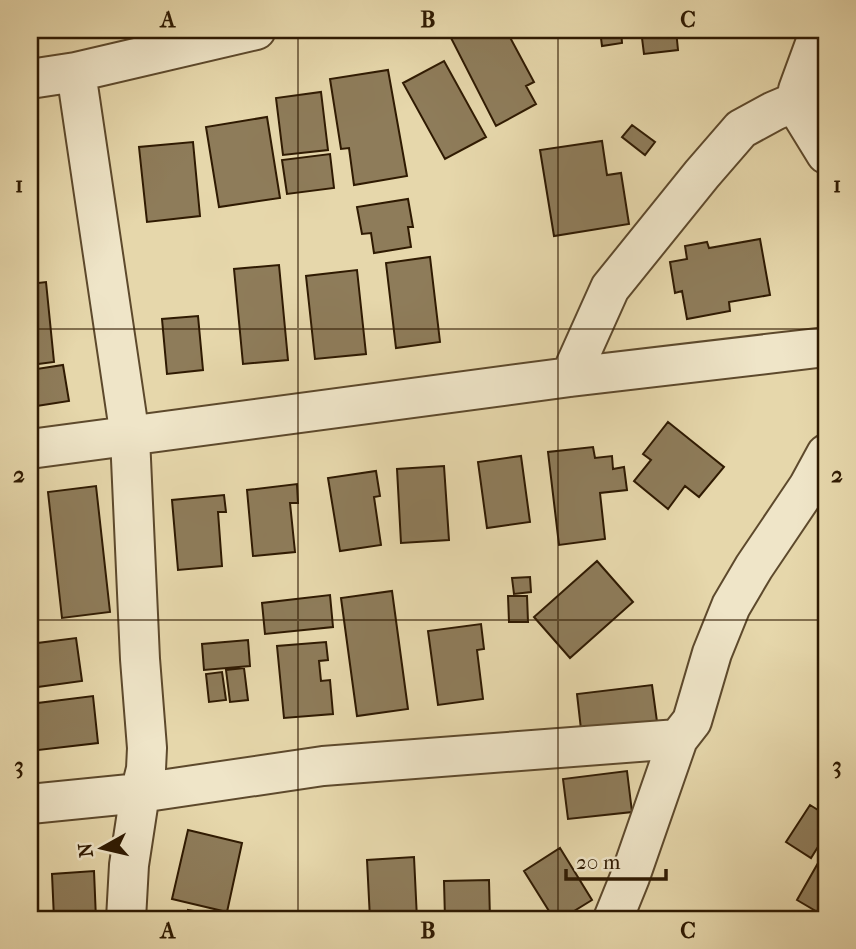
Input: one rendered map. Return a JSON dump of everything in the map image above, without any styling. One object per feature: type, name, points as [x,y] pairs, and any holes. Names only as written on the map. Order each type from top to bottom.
[{"type":"street","points":[[30,79],[76,72],[256,30]]},
{"type":"street","points":[[820,30],[798,90],[802,115],[826,154]]},
{"type":"street","points":[[76,72],[130,437],[139,659],[147,748],[146,769],[129,865],[126,919]]},
{"type":"street","points":[[570,377],[610,288],[702,174],[741,130],[800,100]]},
{"type":"street","points":[[30,449],[570,377],[826,347]]},
{"type":"street","points":[[613,919],[678,739],[692,721],[712,653],[731,606],[826,454]]},
{"type":"street","points":[[30,804],[140,793],[323,766],[678,739]]},
{"type":"building","points":[[462,30],[487,30],[491,37],[506,30],[534,82],[526,86],[536,104],[496,126],[450,36]]},
{"type":"building","points":[[600,30],[621,30],[622,43],[602,46]]},
{"type":"building","points":[[641,30],[676,30],[678,50],[644,54]]},
{"type":"building","points":[[444,61],[486,137],[445,159],[403,83]]},
{"type":"building","points":[[388,70],[407,176],[354,185],[349,148],[341,149],[330,79]]},
{"type":"building","points":[[321,92],[328,150],[283,155],[276,98]]},
{"type":"building","points":[[267,117],[280,198],[219,207],[206,127]]},
{"type":"building","points":[[632,125],[655,142],[645,155],[622,137]]},
{"type":"building","points":[[602,141],[607,175],[621,173],[629,224],[554,236],[540,150]]},
{"type":"building","points":[[193,142],[200,216],[147,222],[139,147]]},
{"type":"building","points":[[330,154],[334,188],[287,194],[282,160]]},
{"type":"building","points":[[408,199],[413,227],[408,227],[411,247],[374,253],[371,233],[362,234],[357,207]]},
{"type":"building","points":[[760,239],[770,295],[729,302],[730,311],[687,319],[682,291],[675,293],[670,262],[687,259],[685,246],[707,242],[709,248]]},
{"type":"building","points":[[430,257],[440,342],[396,348],[386,263]]},
{"type":"building","points":[[279,265],[288,360],[243,364],[234,269]]},
{"type":"building","points":[[357,270],[366,354],[315,359],[306,276]]},
{"type":"building","points":[[46,282],[54,362],[30,365],[30,284]]},
{"type":"building","points":[[198,316],[203,370],[167,374],[162,319]]},
{"type":"building","points":[[63,365],[69,401],[30,407],[30,370]]},
{"type":"building","points":[[668,422],[724,467],[699,497],[685,486],[668,509],[634,481],[651,460],[643,454]]},
{"type":"building","points":[[593,447],[595,458],[612,456],[613,469],[624,467],[627,490],[600,493],[605,539],[559,545],[548,452]]},
{"type":"building","points":[[521,456],[530,522],[487,528],[478,462]]},
{"type":"building","points":[[444,466],[449,540],[401,543],[397,469]]},
{"type":"building","points":[[376,471],[380,496],[374,497],[381,545],[340,551],[328,478]]},
{"type":"building","points":[[297,484],[298,503],[290,503],[295,552],[253,556],[247,490]]},
{"type":"building","points":[[96,486],[110,612],[62,618],[48,492]]},
{"type":"building","points":[[224,495],[226,512],[218,512],[222,566],[178,570],[172,500]]},
{"type":"building","points":[[597,561],[633,602],[570,658],[534,617]]},
{"type":"building","points":[[530,577],[531,592],[514,594],[512,578]]},
{"type":"building","points":[[392,591],[408,709],[357,716],[341,598]]},
{"type":"building","points":[[330,595],[333,627],[265,634],[262,603]]},
{"type":"building","points":[[508,596],[527,596],[528,622],[509,622]]},
{"type":"building","points":[[481,624],[484,649],[477,650],[483,699],[438,705],[428,631]]},
{"type":"building","points":[[76,638],[82,681],[30,688],[30,644]]},
{"type":"building","points":[[248,640],[250,666],[204,670],[202,644]]},
{"type":"building","points":[[326,642],[328,660],[319,661],[321,681],[330,680],[333,714],[284,718],[277,646]]},
{"type":"building","points":[[244,668],[248,700],[230,702],[226,670]]},
{"type":"building","points":[[222,672],[226,700],[209,702],[206,674]]},
{"type":"building","points":[[652,685],[658,729],[582,738],[577,694]]},
{"type":"building","points":[[93,696],[98,743],[30,751],[30,704]]},
{"type":"building","points":[[627,771],[632,812],[568,819],[563,779]]},
{"type":"building","points":[[810,805],[826,815],[826,834],[811,858],[786,842]]},
{"type":"building","points":[[188,830],[242,843],[227,912],[172,899]]},
{"type":"building","points":[[560,848],[592,900],[561,919],[554,919],[524,871]]},
{"type":"building","points":[[826,849],[826,917],[797,900]]},
{"type":"building","points":[[414,857],[417,919],[370,919],[367,860]]},
{"type":"building","points":[[94,871],[96,919],[54,919],[52,874]]},
{"type":"building","points":[[489,880],[490,919],[445,919],[444,881]]},
{"type":"building","points":[[188,910],[226,916],[226,919],[186,919]]}]
